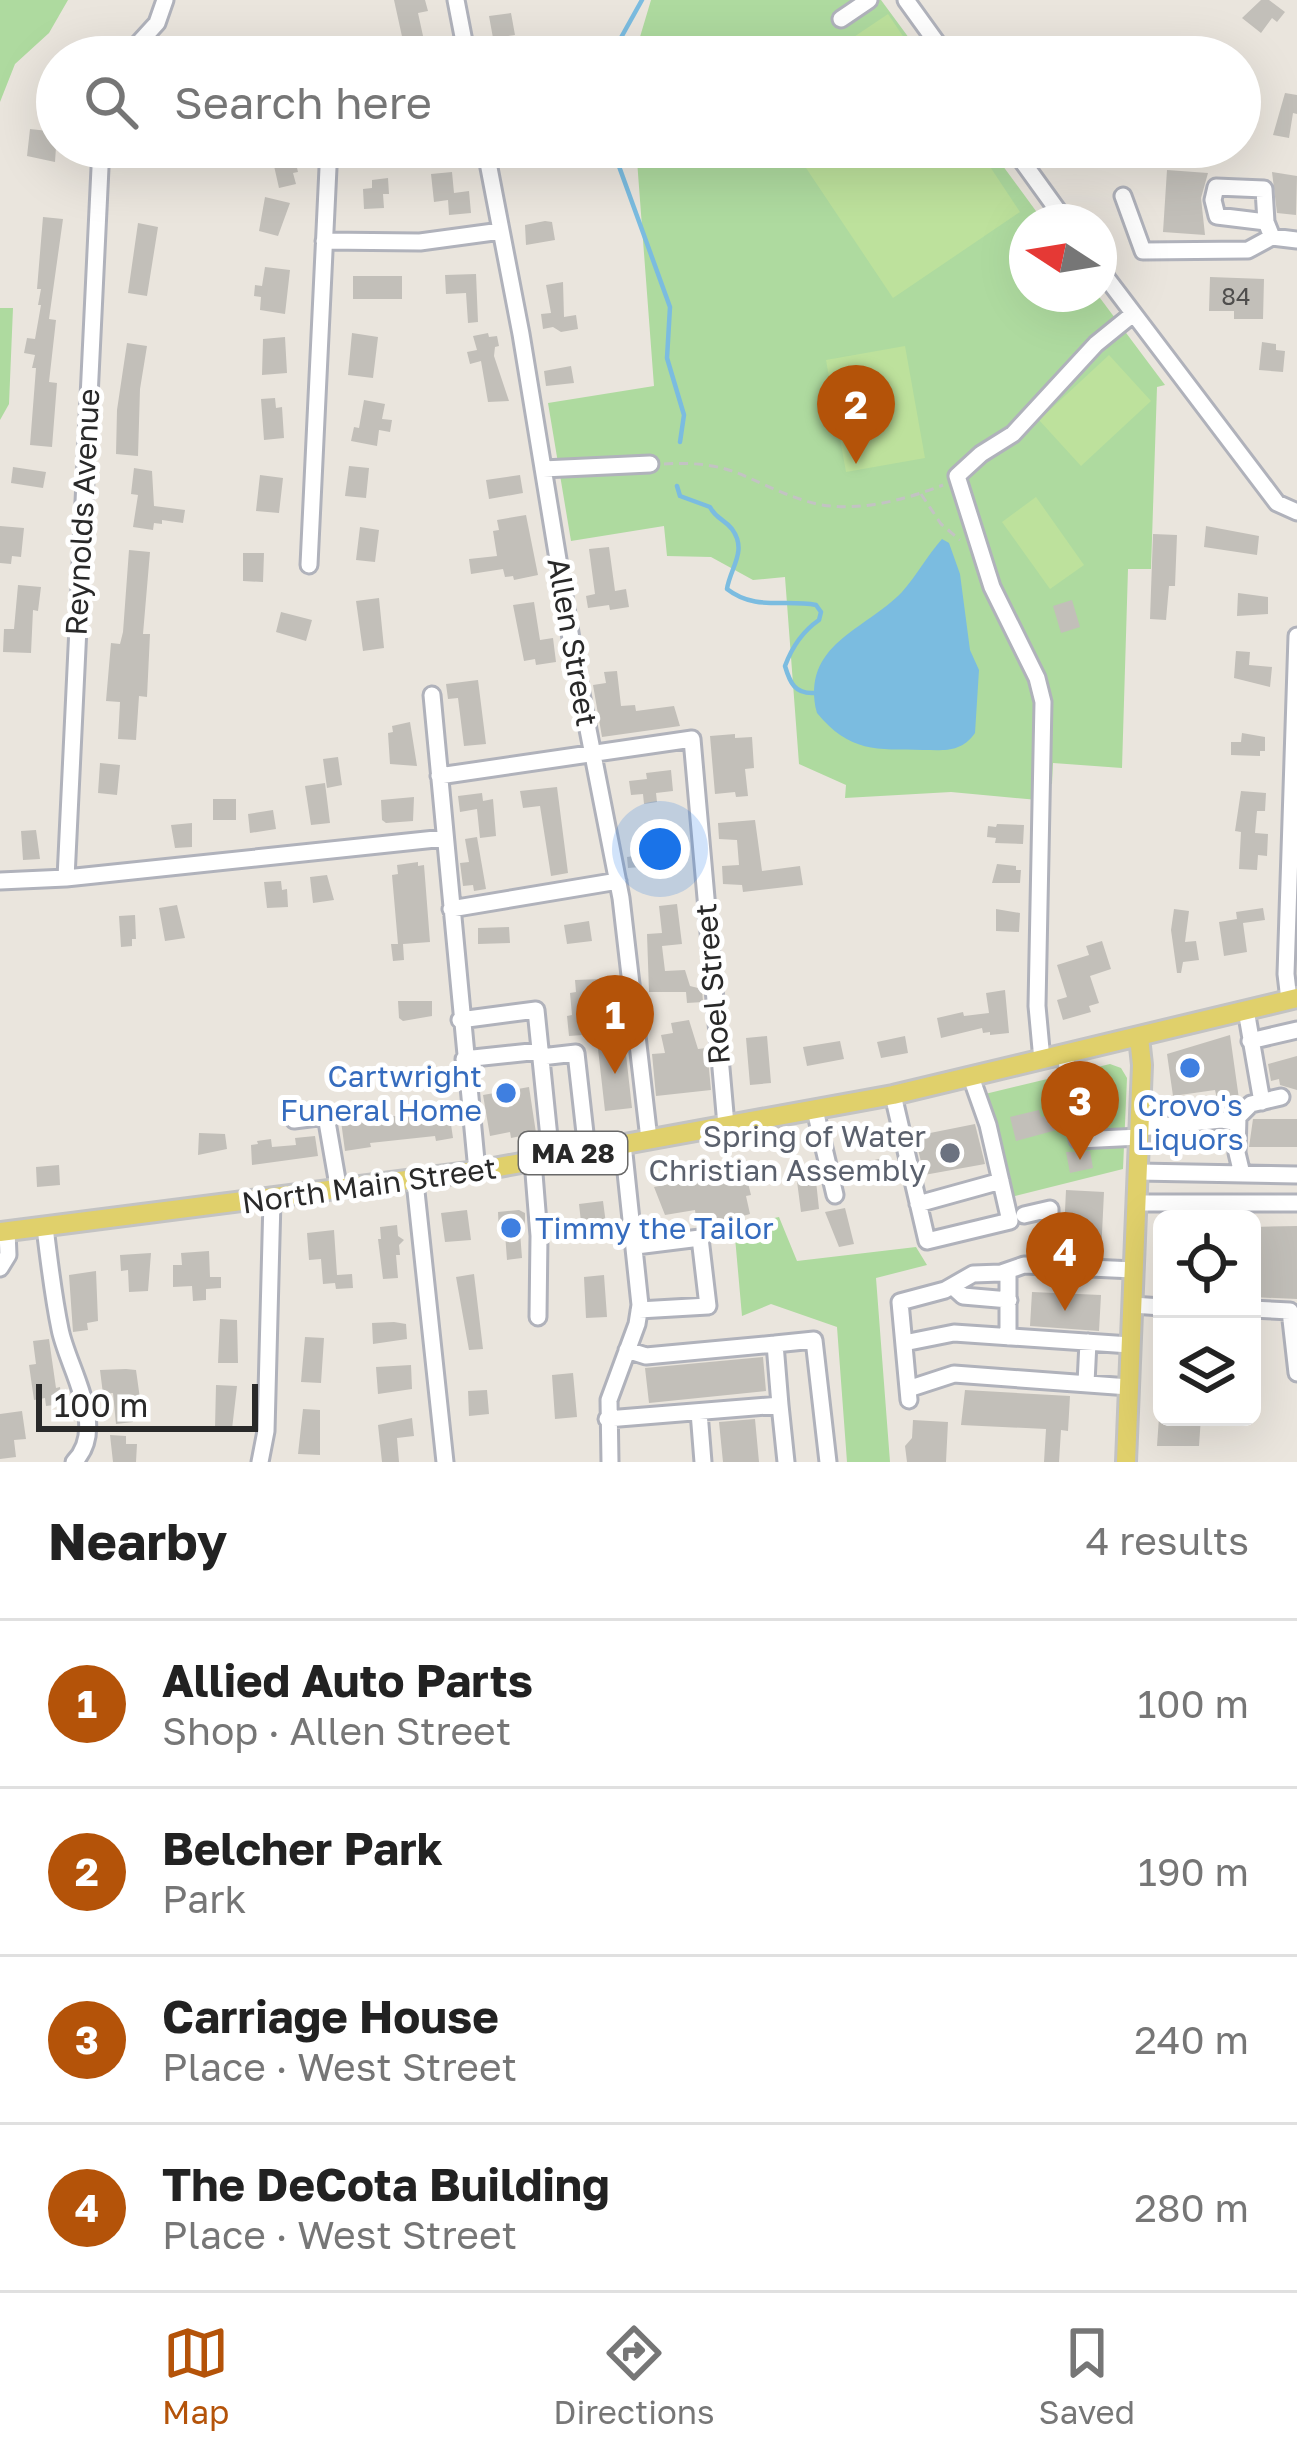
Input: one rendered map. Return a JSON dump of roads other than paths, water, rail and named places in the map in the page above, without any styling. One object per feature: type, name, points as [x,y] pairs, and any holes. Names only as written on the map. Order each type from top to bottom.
[{"type":"main road","name":"North Main Street","points":[[3,1232],[478,1172],[893,1094],[1288,1000]]},
{"type":"main road","points":[[1126,1462],[1140,1133],[1139,1037]]},
{"type":"street","points":[[145,36],[157,23],[165,0]]},
{"type":"street","points":[[456,0],[463,36]]},
{"type":"street","points":[[841,19],[869,0]]},
{"type":"street","points":[[906,0],[932,36]]},
{"type":"street","name":"Reynolds Avenue","points":[[66,878],[100,168]]},
{"type":"street","points":[[309,565],[328,168]]},
{"type":"street","name":"Allen Street","points":[[488,168],[618,881],[649,1139]]},
{"type":"street","points":[[1027,168],[1053,204]]},
{"type":"street","points":[[1123,196],[1143,251],[1248,250],[1269,230],[1297,240]]},
{"type":"street","points":[[325,241],[420,242],[501,230]]},
{"type":"street","points":[[1117,292],[1277,503],[1297,512]]},
{"type":"street","points":[[1042,1060],[1037,1006],[1043,702],[1037,678],[978,550],[957,476],[1013,434],[1096,344],[1133,314]]},
{"type":"street","points":[[543,469],[650,464]]},
{"type":"street","points":[[1250,1041],[1290,1032],[1297,636]]},
{"type":"street","points":[[432,695],[478,1172]]},
{"type":"street","name":"Roel Street","points":[[439,776],[692,739],[726,1125]]},
{"type":"street","points":[[0,881],[445,838]]},
{"type":"street","points":[[451,909],[618,881]]},
{"type":"street","points":[[460,1020],[536,1010],[542,1159],[538,1317]]},
{"type":"street","points":[[1246,1010],[1262,1102]]},
{"type":"street","points":[[464,1059],[576,1053],[586,1150]]},
{"type":"street","points":[[1065,1054],[1078,1140],[1221,1120],[1237,1123]]},
{"type":"street","points":[[893,1094],[927,1241],[1010,1221],[988,1125],[971,1077]]},
{"type":"street","points":[[1242,1174],[1237,1123],[1245,1108],[1281,1097]]},
{"type":"street","points":[[815,1110],[835,1195]]},
{"type":"street","points":[[294,1120],[326,1116],[339,1192]]},
{"type":"street","points":[[610,1462],[607,1419],[614,1380],[639,1310],[623,1144]]},
{"type":"street","points":[[1138,1172],[1297,1175]]},
{"type":"street","points":[[918,1204],[1001,1181]]},
{"type":"street","points":[[415,1182],[445,1462]]},
{"type":"street","points":[[260,1462],[268,1387],[272,1200]]},
{"type":"street","points":[[1136,1203],[1297,1203]]},
{"type":"street","points":[[1024,1215],[1050,1209],[1051,1266]]},
{"type":"street","points":[[45,1227],[61,1336],[86,1418],[84,1445],[74,1462]]},
{"type":"street","points":[[0,1268],[8,1256],[3,1232]]},
{"type":"street","points":[[636,1246],[700,1238],[708,1306],[639,1310]]},
{"type":"street","points":[[1129,1387],[954,1374],[909,1395],[900,1303],[973,1274],[1028,1264],[1134,1270]]},
{"type":"street","points":[[1008,1271],[1008,1337]]},
{"type":"street","points":[[952,1286],[963,1296],[1009,1300]]},
{"type":"street","points":[[1132,1305],[1153,1306]]},
{"type":"street","points":[[1261,1309],[1290,1311],[1297,1373]]},
{"type":"street","points":[[904,1342],[949,1333],[1130,1345]]},
{"type":"street","points":[[626,1350],[646,1356],[814,1340],[828,1462]]},
{"type":"street","points":[[1086,1383],[1088,1342]]},
{"type":"street","points":[[776,1344],[786,1462]]},
{"type":"street","points":[[607,1419],[780,1405]]},
{"type":"street","points":[[699,1412],[704,1462]]},
{"type":"water","points":[[942,539],[949,543],[960,574],[970,650],[979,670],[975,733],[964,744],[945,750],[878,748],[853,742],[817,713],[818,670],[840,641],[902,592]]},
{"type":"waterway","points":[[622,36],[642,0]]},
{"type":"waterway","points":[[620,168],[670,307],[667,358],[684,415],[680,442]]},
{"type":"waterway","points":[[677,486],[680,496],[710,507],[737,537],[738,552],[727,589],[748,600],[804,603],[816,605],[821,612],[785,666],[794,686],[814,693]]},
{"type":"place","name":"Belcher Park","points":[[856,464]]},
{"type":"place","name":"Crovo's Liquors","points":[[1190,1068]]},
{"type":"place","name":"Allied Auto Parts","points":[[615,1074]]},
{"type":"place","name":"Cartwright Funeral Home","points":[[506,1093]]},
{"type":"place","name":"Spring of Water Christian Assembly","points":[[950,1153]]},
{"type":"place","name":"Carriage House","points":[[1080,1160]]},
{"type":"place","name":"Timmy the Tailor","points":[[511,1228]]},
{"type":"place","name":"The DeCota Building","points":[[1065,1311]]}]
